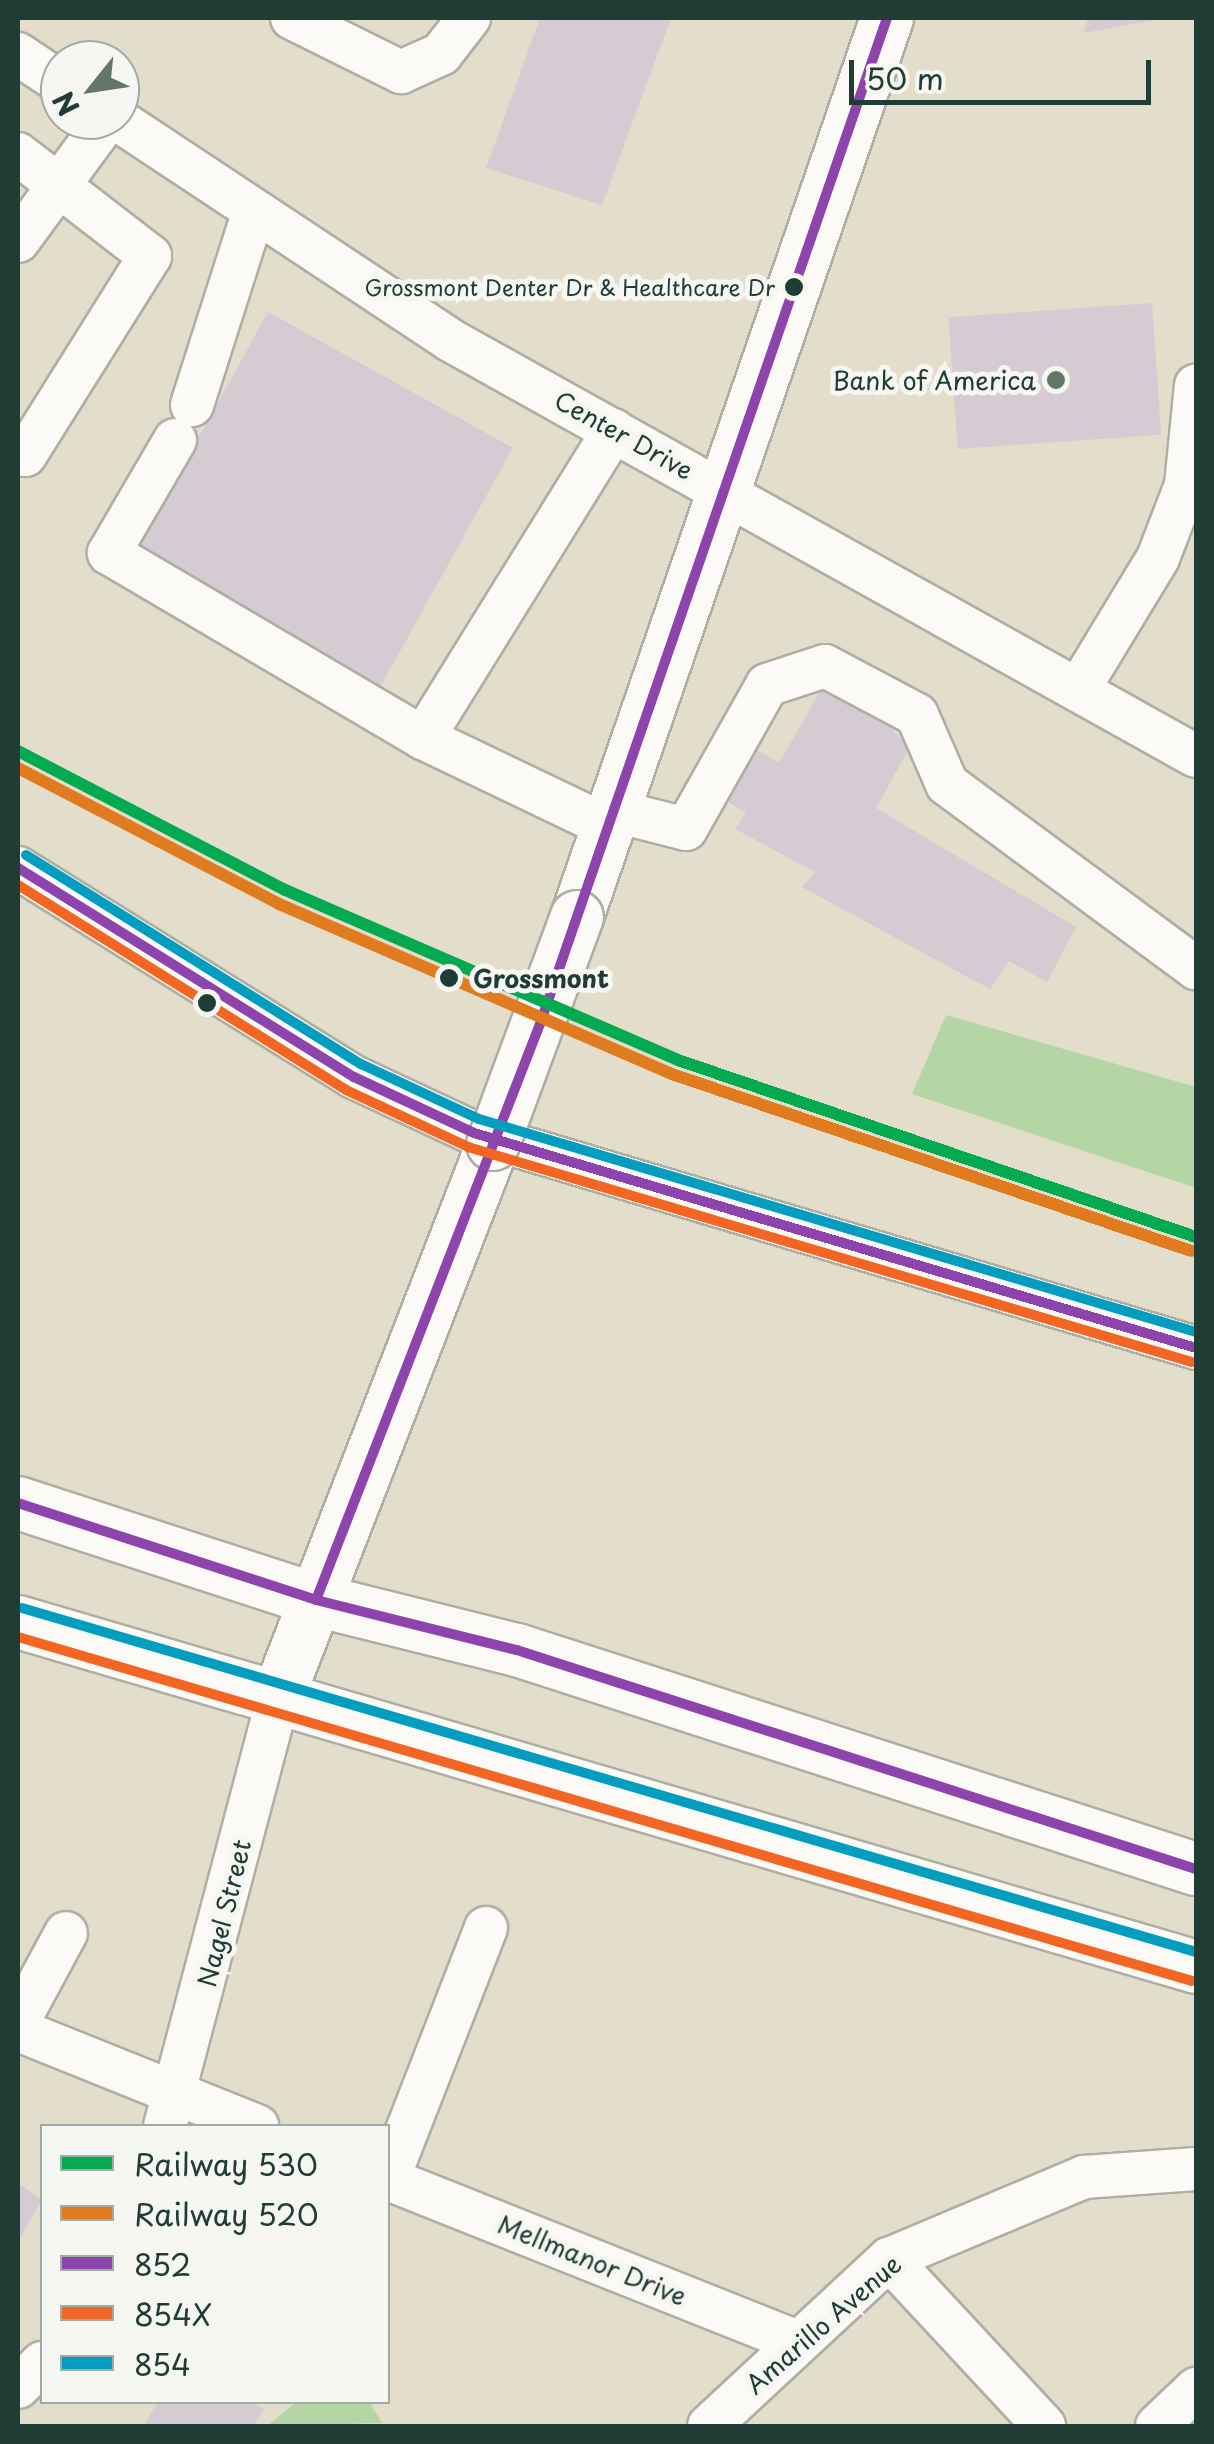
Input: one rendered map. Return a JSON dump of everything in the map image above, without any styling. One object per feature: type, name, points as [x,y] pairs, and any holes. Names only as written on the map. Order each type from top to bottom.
[{"type":"main road","points":[[278,1697],[577,917],[887,18]]},
{"type":"main road","points":[[18,1503],[316,1600],[517,1650],[1196,1869]]},
{"type":"main road","points":[[18,1622],[1196,1967]]},
{"type":"street","points":[[292,18],[402,72],[441,54],[469,18]]},
{"type":"street","points":[[18,54],[40,69]]},
{"type":"street","name":"Center Drive","points":[[140,135],[450,340],[1196,756]]},
{"type":"street","points":[[18,241],[92,140]]},
{"type":"street","points":[[18,154],[150,256],[24,455],[18,450]]},
{"type":"street","points":[[254,210],[183,422],[109,553],[424,738],[612,819],[686,829],[767,685],[825,666],[917,715],[947,784],[1196,968]]},
{"type":"street","points":[[1078,690],[1158,558],[1179,504],[1196,385]]},
{"type":"street","points":[[424,738],[614,430]]},
{"type":"street","points":[[18,868],[354,1077],[474,1133],[1196,1348]]},
{"type":"street","name":"Nagel Street","points":[[171,2110],[278,1697]]},
{"type":"street","points":[[390,2174],[486,1928]]},
{"type":"street","points":[[66,1933],[18,2026],[171,2110],[246,2124]]},
{"type":"street","name":"Amarillo Avenue","points":[[709,2426],[889,2260],[998,2206],[1084,2177],[1196,2170]]},
{"type":"street","name":"Mellmanor Drive","points":[[390,2180],[798,2342]]},
{"type":"street","points":[[889,2260],[1044,2426]]},
{"type":"street","points":[[18,2386],[40,2365]]},
{"type":"street","points":[[1157,2426],[1196,2389]]},
{"type":"green space","points":[[946,1015],[1196,1087],[1196,1188],[912,1094]]},
{"type":"green space","points":[[294,2404],[370,2404],[382,2423],[267,2426]]},
{"type":"building","points":[[540,18],[671,18],[602,205],[486,168]]},
{"type":"building","points":[[1088,18],[1159,18],[1159,19],[1084,33]]},
{"type":"building","name":"Bank of America","points":[[1152,303],[1161,435],[958,449],[948,317]]},
{"type":"building","points":[[268,312],[513,448],[379,690],[134,554]]},
{"type":"building","points":[[830,674],[904,714],[893,732],[911,745],[876,808],[1076,927],[1047,982],[1009,961],[990,989],[802,887],[815,872],[735,829],[746,813],[713,792],[740,740],[779,763]]},
{"type":"building","points":[[18,2183],[40,2199],[40,2204],[18,2242]]},
{"type":"building","points":[[157,2404],[255,2404],[264,2409],[253,2426],[143,2426]]},
{"type":"rail line","name":"530","points":[[18,751],[285,890],[678,1060],[1196,1237]]},
{"type":"rail line","name":"520","points":[[18,768],[279,904],[672,1074],[1191,1251]]},
{"type":"transit line","name":"852","points":[[316,1600],[540,1024],[887,18]]},
{"type":"transit line","name":"854","points":[[26,855],[361,1064],[479,1119],[1196,1332]]},
{"type":"transit line","name":"852","points":[[18,868],[354,1077],[474,1133],[1196,1348]]},
{"type":"transit line","name":"854X","points":[[18,885],[346,1090],[468,1147],[1192,1362]]},
{"type":"transit line","name":"852","points":[[18,1503],[316,1600],[517,1650],[1196,1869]]},
{"type":"transit line","name":"854","points":[[22,1608],[1196,1952]]},
{"type":"transit line","name":"854X","points":[[18,1637],[1192,1981]]},
{"type":"place","name":"Grossmont Denter Dr & Healthcare Dr","points":[[794,287]]},
{"type":"place","name":"Bank of America","points":[[1056,380]]},
{"type":"place","name":"Grossmont","points":[[449,978]]}]
